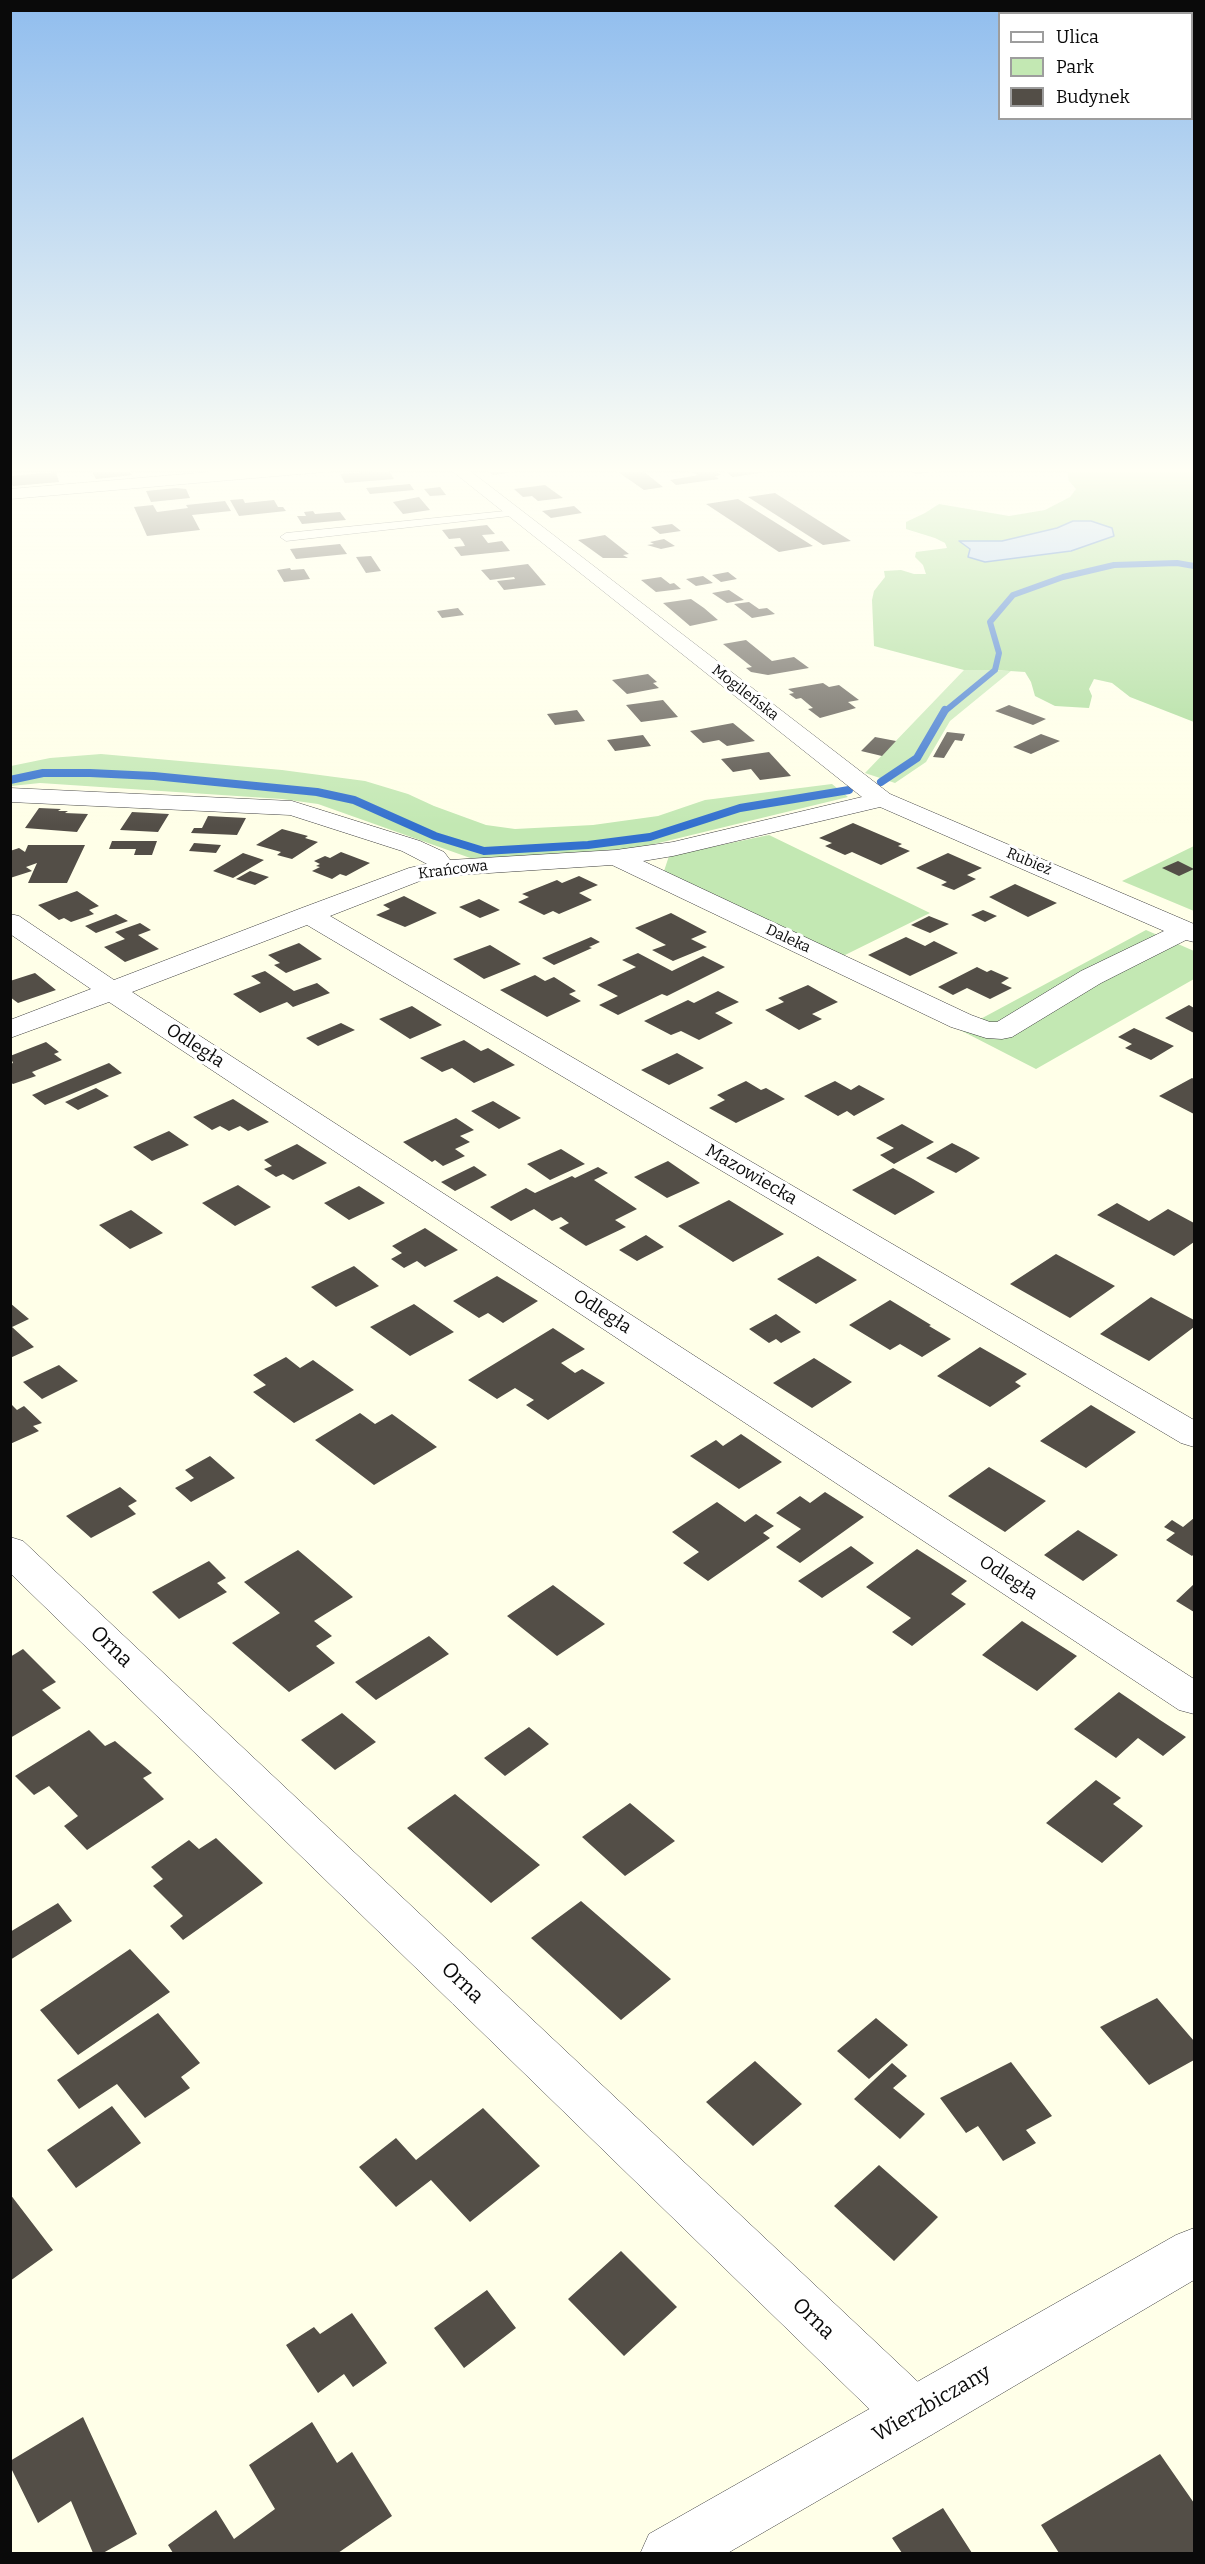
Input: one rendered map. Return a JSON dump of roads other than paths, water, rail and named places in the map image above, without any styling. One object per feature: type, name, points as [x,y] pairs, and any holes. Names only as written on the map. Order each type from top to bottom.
[{"type":"street","name":"Mogileńska","points":[[609,587],[873,793]]},
{"type":"street","name":"Krańcowa","points":[[10,1030],[418,873],[443,868],[616,857],[673,849],[873,793]]},
{"type":"street","name":"Rubież","points":[[873,793],[1190,932]]},
{"type":"street","points":[[10,795],[37,794],[292,808],[411,846],[435,857],[443,868]]},
{"type":"street","name":"Daleka","points":[[616,857],[961,1021],[986,1030],[1002,1031],[1091,977],[1190,932]]},
{"type":"street","name":"Mazowiecka","points":[[308,914],[1194,1435]]},
{"type":"street","name":"Odległa","points":[[10,922],[110,990],[1194,1700]]},
{"type":"street","name":"Orna","points":[[10,1550],[914,2415]]},
{"type":"street","name":"Wierzbiczany","points":[[669,2553],[914,2415],[1194,2252]]},
{"type":"waterway","points":[[944,712],[995,670],[999,653],[990,622],[1013,595],[1036,587]]},
{"type":"waterway","points":[[881,782],[917,758],[945,710]]},
{"type":"waterway","points":[[10,780],[43,773],[90,773],[154,776],[317,792],[354,800],[435,836],[484,851],[588,845],[650,837],[740,808],[849,790]]}]
